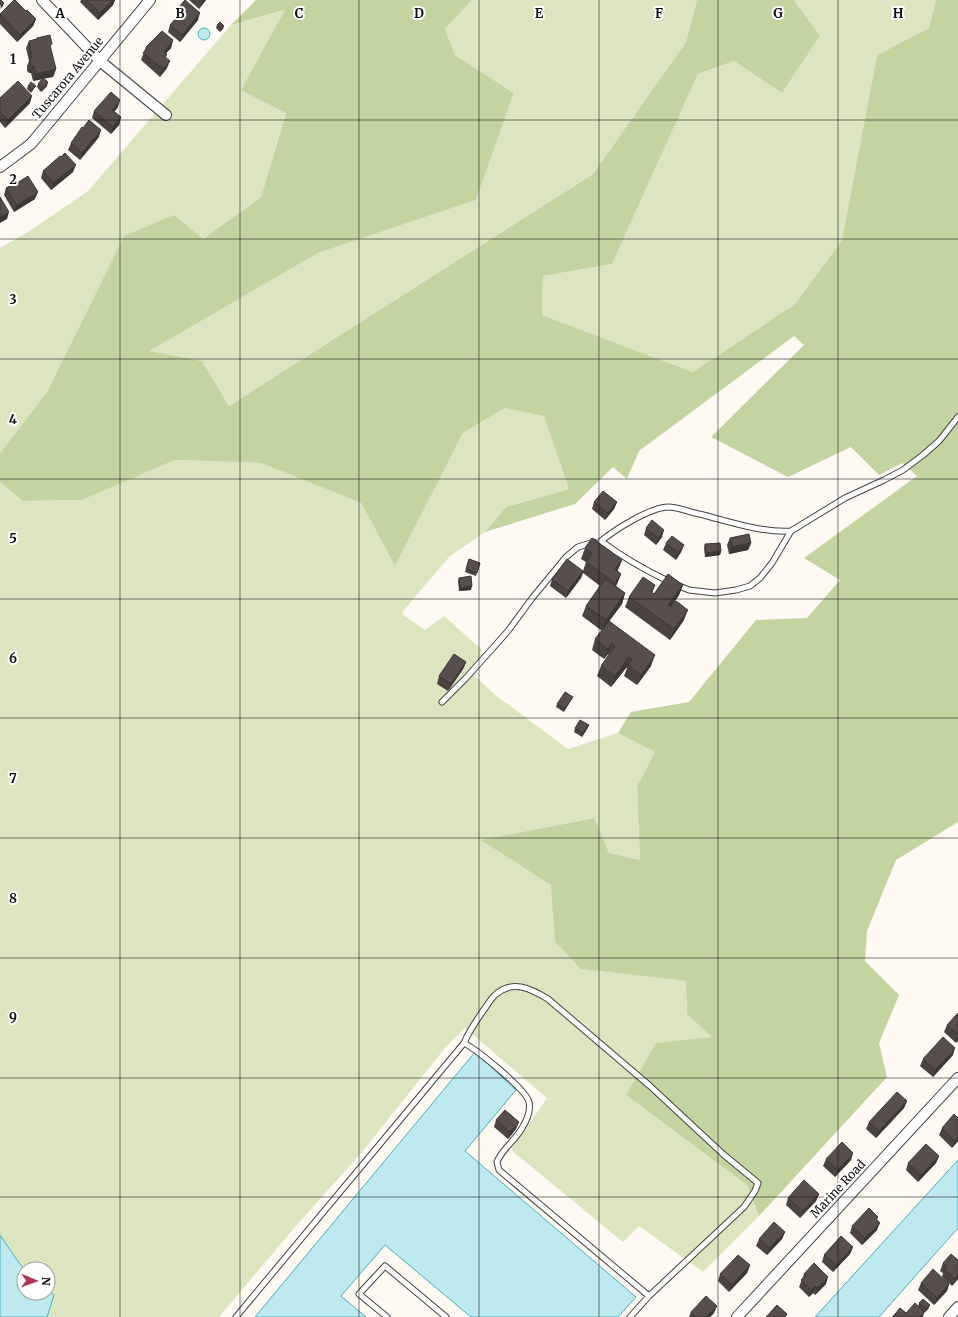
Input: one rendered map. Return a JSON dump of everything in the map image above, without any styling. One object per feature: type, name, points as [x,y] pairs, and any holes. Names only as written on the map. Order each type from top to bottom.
[{"type":"street","points":[[42,0],[100,61],[166,115]]},
{"type":"street","name":"Tuscarora Avenue","points":[[0,167],[31,144],[150,0]]},
{"type":"street","name":"Marine Road","points":[[737,1317],[958,1078]]},
{"type":"street","points":[[949,1317],[958,1307]]},
{"type":"lane","points":[[442,702],[466,678],[508,631],[533,597],[566,557],[578,547],[601,541],[623,525],[657,509],[669,507],[776,532],[791,531],[845,498],[903,470],[923,455],[939,440],[958,418]]},
{"type":"lane","points":[[601,541],[616,553],[647,571],[689,590],[715,593],[750,586],[760,578],[772,563],[791,531]]},
{"type":"lane","points":[[236,1317],[464,1043],[468,1034],[494,996],[506,988],[519,986],[532,990],[548,999],[650,1086],[723,1154],[758,1183],[755,1192],[744,1207],[649,1296],[630,1317]]},
{"type":"lane","points":[[464,1043],[474,1049],[521,1090],[529,1101],[530,1112],[522,1129],[500,1155],[497,1162],[499,1170],[649,1296]]},
{"type":"lane","points":[[387,1317],[359,1294],[385,1266],[446,1317]]},
{"type":"green space","points":[[256,0],[472,0],[445,29],[455,55],[514,93],[476,200],[318,253],[149,351],[202,361],[229,406],[593,174],[686,42],[697,0],[794,0],[820,36],[782,93],[734,61],[698,74],[612,264],[543,276],[542,315],[693,372],[795,304],[842,240],[877,55],[929,28],[936,0],[958,0],[958,822],[896,860],[867,931],[865,961],[899,995],[879,1043],[887,1077],[759,1216],[747,1185],[626,1095],[656,1043],[712,1037],[687,1014],[686,981],[581,969],[555,942],[551,885],[481,840],[594,818],[609,853],[640,860],[637,786],[655,752],[618,733],[631,712],[689,702],[756,620],[807,618],[840,580],[804,558],[917,476],[902,463],[879,475],[851,447],[788,477],[711,437],[804,345],[794,336],[639,451],[627,479],[613,467],[575,504],[485,532],[506,507],[569,489],[544,416],[505,408],[463,433],[395,566],[361,503],[261,463],[175,460],[82,500],[23,501],[0,482],[0,453],[47,392],[124,236],[174,215],[203,239],[261,197],[286,113],[241,90],[285,10],[231,25]]},
{"type":"green space","points":[[472,0],[697,0],[686,42],[593,174],[229,406],[202,361],[148,351],[318,253],[476,200],[514,93],[455,55],[445,29]]},
{"type":"green space","points":[[794,0],[936,0],[929,28],[877,55],[842,240],[795,304],[693,372],[542,315],[543,276],[612,264],[698,74],[734,61],[782,93],[820,36]]},
{"type":"green space","points":[[286,10],[241,90],[286,112],[261,197],[203,239],[124,236],[47,392],[0,453],[0,248],[28,232],[88,191],[231,25]]},
{"type":"green space","points":[[505,408],[544,415],[569,489],[506,507],[485,532],[450,556],[402,614],[425,630],[444,616],[482,650],[475,676],[495,695],[568,749],[618,733],[655,752],[637,786],[640,860],[609,853],[593,818],[482,840],[552,885],[555,942],[581,969],[686,981],[687,1014],[713,1037],[626,1095],[747,1185],[759,1216],[703,1272],[639,1226],[623,1242],[511,1150],[547,1098],[465,1028],[445,1048],[362,1152],[295,1227],[219,1317],[47,1317],[52,1301],[56,1301],[56,1261],[18,1261],[0,1235],[0,482],[23,501],[82,500],[175,460],[261,463],[361,503],[395,566],[463,433]]},
{"type":"water","points":[[202,28],[206,28],[210,34],[206,40],[202,40],[198,36],[198,32]]},
{"type":"water","points":[[475,1052],[516,1090],[465,1151],[636,1297],[618,1317],[471,1317],[385,1245],[341,1296],[366,1317],[255,1317]]},
{"type":"water","points":[[958,1160],[958,1228],[879,1317],[815,1317]]},
{"type":"water","points":[[0,1235],[18,1261],[16,1261],[16,1301],[52,1301],[47,1317],[0,1317]]},
{"type":"building","points":[[1,0],[4,3],[1,6],[0,1]]},
{"type":"building","points":[[14,0],[36,19],[20,35],[0,14]]},
{"type":"building","points":[[87,0],[113,0],[100,13]]},
{"type":"building","points":[[185,0],[200,13],[182,35],[170,25],[177,17],[176,16],[182,8],[180,6]]},
{"type":"building","points":[[220,22],[224,26],[221,28],[217,25]]},
{"type":"building","points":[[162,31],[173,40],[164,52],[167,54],[165,57],[170,61],[163,69],[143,53],[147,48],[146,47]]},
{"type":"building","points":[[50,35],[52,44],[50,45],[56,69],[36,74],[34,66],[30,64],[30,59],[32,58],[29,41]]},
{"type":"building","points":[[43,78],[48,82],[43,88],[38,84]]},
{"type":"building","points":[[18,81],[32,96],[8,120],[0,112],[0,98]]},
{"type":"building","points":[[31,82],[36,86],[33,89],[28,86]]},
{"type":"building","points":[[111,92],[120,100],[112,110],[121,117],[113,127],[94,111]]},
{"type":"building","points":[[89,120],[101,130],[82,153],[71,143]]},
{"type":"building","points":[[65,153],[76,165],[53,183],[43,171]]},
{"type":"building","points":[[28,176],[38,192],[17,205],[6,188]]},
{"type":"building","points":[[0,197],[9,212],[0,217]]},
{"type":"building","points":[[603,491],[617,502],[608,513],[594,502]]},
{"type":"building","points":[[652,520],[664,530],[658,538],[646,528]]},
{"type":"building","points":[[749,534],[751,543],[732,547],[730,538]]},
{"type":"building","points":[[672,536],[684,545],[678,553],[666,543]]},
{"type":"building","points":[[592,538],[622,560],[615,569],[621,574],[615,583],[586,562],[592,553],[585,548]]},
{"type":"building","points":[[720,543],[721,551],[706,553],[705,544]]},
{"type":"building","points":[[469,559],[480,563],[477,573],[466,569]]},
{"type":"building","points":[[567,559],[583,571],[568,591],[552,579]]},
{"type":"building","points":[[668,574],[683,585],[668,605],[671,607],[676,601],[688,610],[674,629],[629,597],[643,577],[655,585],[651,592],[654,594]]},
{"type":"building","points":[[471,576],[472,586],[460,588],[459,578]]},
{"type":"building","points":[[605,579],[625,593],[606,620],[586,606]]},
{"type":"building","points":[[609,621],[655,655],[641,675],[628,665],[632,659],[629,657],[615,676],[601,666],[615,646],[612,643],[608,649],[595,639]]},
{"type":"building","points":[[454,654],[466,662],[451,684],[439,676]]},
{"type":"building","points":[[565,692],[573,697],[565,709],[557,704]]},
{"type":"building","points":[[580,720],[589,725],[583,733],[575,728]]},
{"type":"building","points":[[958,1013],[958,1035],[947,1025]]},
{"type":"building","points":[[943,1037],[955,1048],[935,1070],[923,1059]]},
{"type":"building","points":[[897,1092],[907,1101],[879,1131],[869,1122]]},
{"type":"building","points":[[505,1110],[519,1122],[510,1132],[496,1120]]},
{"type":"building","points":[[954,1114],[958,1118],[958,1137],[955,1141],[942,1128]]},
{"type":"building","points":[[842,1142],[853,1153],[838,1170],[826,1159]]},
{"type":"building","points":[[926,1144],[939,1156],[921,1175],[908,1163]]},
{"type":"building","points":[[804,1180],[819,1194],[803,1211],[788,1198]]},
{"type":"building","points":[[869,1208],[878,1217],[876,1219],[880,1223],[865,1238],[852,1226]]},
{"type":"building","points":[[774,1222],[785,1232],[769,1248],[759,1239]]},
{"type":"building","points":[[841,1236],[853,1247],[836,1265],[824,1255]]},
{"type":"building","points":[[951,1254],[958,1260],[958,1275],[955,1279],[945,1270],[947,1267],[943,1263]]},
{"type":"building","points":[[738,1255],[750,1265],[732,1285],[720,1274]]},
{"type":"building","points":[[814,1263],[828,1277],[818,1288],[815,1286],[811,1290],[801,1280],[806,1275],[804,1274]]},
{"type":"building","points":[[933,1269],[949,1284],[937,1298],[921,1283]]},
{"type":"building","points":[[706,1296],[717,1306],[706,1317],[695,1317],[691,1312]]},
{"type":"building","points":[[923,1299],[930,1305],[926,1309],[919,1303]]},
{"type":"building","points":[[915,1303],[924,1312],[920,1317],[893,1317],[900,1308],[906,1313]]},
{"type":"building","points":[[777,1305],[787,1314],[785,1317],[766,1317]]}]
